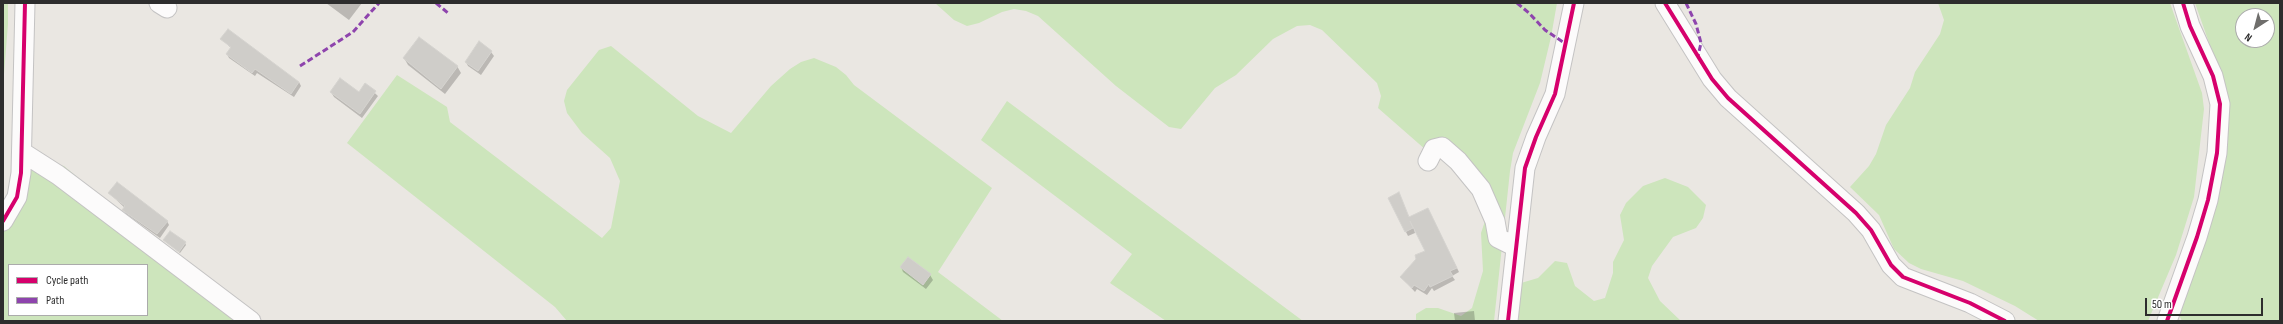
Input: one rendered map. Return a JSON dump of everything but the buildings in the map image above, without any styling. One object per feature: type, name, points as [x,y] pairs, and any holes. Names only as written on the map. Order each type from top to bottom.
[{"type":"street","points":[[3,221],[17,197],[22,152],[25,3]]},
{"type":"street","points":[[1508,321],[1525,168],[1536,137],[1555,94],[1574,3]]},
{"type":"street","points":[[1665,3],[1712,79],[1728,98],[1856,213],[1871,230],[1891,265],[1903,277],[1970,303],[2005,321]]},
{"type":"street","points":[[2167,321],[2197,237],[2208,200],[2217,153],[2220,112],[2220,104],[2213,76],[2190,26],[2183,3]]},
{"type":"street","points":[[1428,161],[1434,149],[1442,146],[1458,161],[1481,189],[1495,220],[1498,238],[1516,247]]},
{"type":"street","points":[[22,152],[58,175],[251,321]]},
{"type":"green space","points":[[3,3],[8,3],[8,24],[4,74],[3,143]]},
{"type":"green space","points":[[935,3],[1557,3],[1540,83],[1513,153],[1494,321],[1416,321],[1416,314],[1426,308],[1438,308],[1461,316],[1472,308],[1483,271],[1481,233],[1485,221],[1484,209],[1458,169],[1426,150],[1378,108],[1381,96],[1377,83],[1322,30],[1310,25],[1297,26],[1273,39],[1236,75],[1215,88],[1181,129],[1169,127],[1116,86],[1038,16],[1026,11],[1014,9],[1002,12],[979,23],[967,26],[954,20]]},
{"type":"green space","points":[[1938,3],[2170,3],[2202,93],[2204,109],[2194,197],[2176,255],[2148,321],[2039,321],[2015,306],[1963,281],[1921,269],[1909,263],[1894,249],[1879,215],[1850,187],[1869,166],[1876,154],[1886,125],[1910,88],[1915,72],[1940,34],[1944,20]]},
{"type":"green space","points":[[2195,3],[2280,3],[2280,321],[2182,321],[2178,313],[2225,88]]},
{"type":"green space","points":[[611,46],[698,116],[731,133],[771,86],[790,69],[801,62],[814,58],[836,67],[846,75],[854,85],[992,188],[938,272],[1003,321],[567,321],[555,307],[347,143],[397,75],[447,107],[450,122],[602,238],[611,228],[620,181],[610,158],[582,133],[567,113],[564,101],[567,90],[599,50]]},
{"type":"green space","points":[[1007,101],[1303,321],[1166,321],[1110,283],[1132,254],[981,140]]},
{"type":"green space","points":[[26,157],[64,166],[249,321],[3,321],[3,224]]},
{"type":"green space","points":[[1665,178],[1688,187],[1706,205],[1703,218],[1696,228],[1673,237],[1652,266],[1648,278],[1660,301],[1681,321],[1518,321],[1521,283],[1538,278],[1555,261],[1567,263],[1575,286],[1594,301],[1605,298],[1613,273],[1613,262],[1624,240],[1620,215],[1626,203],[1643,186]]},
{"type":"marked path","points":[[300,66],[353,32],[379,3]]},
{"type":"marked path","points":[[436,3],[448,13]]},
{"type":"marked path","points":[[1517,3],[1545,30],[1566,44]]},
{"type":"marked path","points":[[1686,3],[1696,24],[1701,43],[1698,56]]},
{"type":"cycle path","points":[[3,221],[17,197],[21,173],[25,3]]},
{"type":"cycle path","points":[[1508,321],[1525,168],[1536,137],[1555,94],[1574,3]]},
{"type":"cycle path","points":[[1665,3],[1712,79],[1728,98],[1856,213],[1871,230],[1891,265],[1903,277],[1970,303],[2005,321]]},
{"type":"cycle path","points":[[2167,321],[2197,237],[2208,200],[2217,153],[2220,104],[2213,76],[2190,26],[2183,3]]}]
